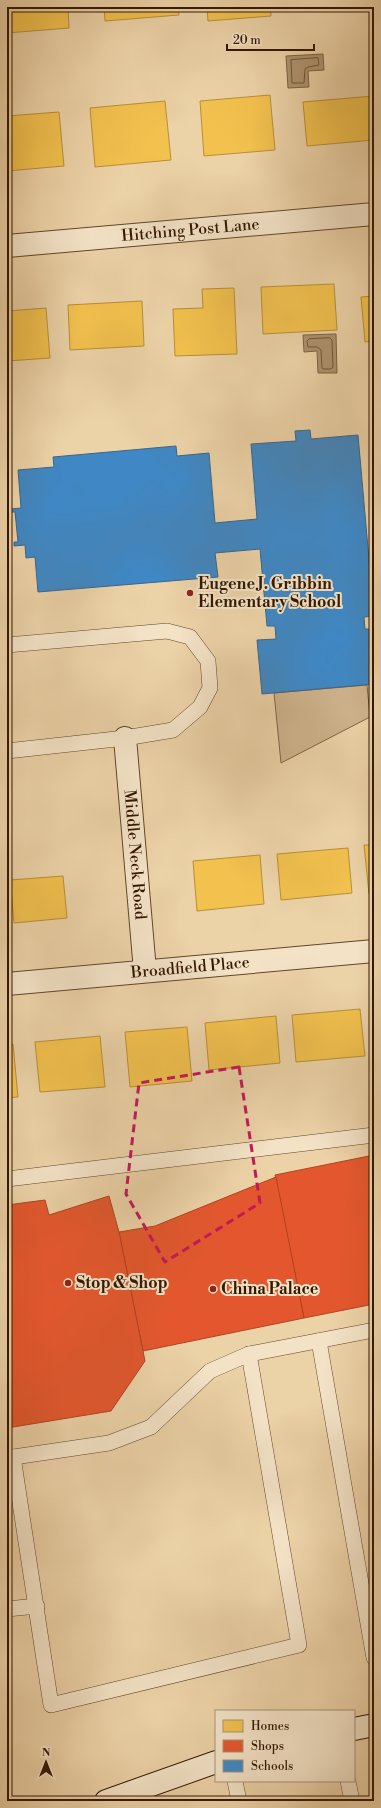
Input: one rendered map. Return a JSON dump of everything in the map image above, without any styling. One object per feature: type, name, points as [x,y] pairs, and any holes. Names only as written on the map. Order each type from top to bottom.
[{"type":"street","name":"Hitching Post Lane","points":[[7,246],[374,214]]},
{"type":"street","name":"Middle Neck Road","points":[[126,738],[145,971]]},
{"type":"street","name":"Broadfield Place","points":[[7,984],[374,951]]},
{"type":"street","points":[[355,1729],[374,1725]]},
{"type":"street","points":[[106,1801],[215,1762]]},
{"type":"lane","points":[[7,645],[167,631],[190,637],[208,661],[210,688],[200,707],[173,730],[126,738],[7,751]]},
{"type":"lane","points":[[7,1178],[374,1135]]},
{"type":"lane","points":[[249,1354],[299,1645],[51,1705],[37,1606],[10,1458],[109,1443],[152,1427],[210,1371],[249,1354],[374,1330]]},
{"type":"lane","points":[[319,1341],[374,1658]]},
{"type":"lane","points":[[7,1609],[37,1606]]},
{"type":"lane","points":[[235,1782],[239,1801]]},
{"type":"lane","points":[[348,1782],[352,1801]]},
{"type":"highlighted area","points":[[239,1067],[260,1203],[165,1262],[126,1194],[139,1083]]},
{"type":"shaded area","points":[[367,685],[370,717],[281,763],[274,693]]},
{"type":"water","points":[[323,54],[324,70],[308,71],[309,87],[288,88],[286,56]]},
{"type":"water","points":[[336,334],[337,373],[318,373],[317,351],[304,352],[303,335]]},
{"type":"building: Homes","points":[[7,7],[68,7],[69,28],[7,33]]},
{"type":"building: Homes","points":[[104,7],[178,7],[179,15],[105,21]]},
{"type":"building: Homes","points":[[207,7],[271,7],[271,16],[208,21]]},
{"type":"building: Homes","points":[[270,95],[275,150],[204,156],[200,101]]},
{"type":"building: Homes","points":[[374,96],[374,140],[307,146],[303,102]]},
{"type":"building: Homes","points":[[165,101],[171,160],[95,167],[90,108]]},
{"type":"building: Homes","points":[[59,112],[64,166],[7,171],[7,116]]},
{"type":"building: Homes","points":[[334,284],[337,330],[263,334],[261,287]]},
{"type":"building: Homes","points":[[234,288],[237,354],[175,356],[173,309],[203,308],[202,289]]},
{"type":"building: Homes","points":[[374,296],[374,341],[365,342],[361,297]]},
{"type":"building: Homes","points":[[142,301],[144,346],[70,350],[68,305]]},
{"type":"building: Homes","points":[[46,308],[50,358],[7,361],[7,311]]},
{"type":"building: Homes","points":[[364,845],[374,845],[374,893],[369,894]]},
{"type":"building: Homes","points":[[348,848],[352,893],[281,900],[277,854]]},
{"type":"building: Homes","points":[[260,855],[264,904],[197,911],[193,861]]},
{"type":"building: Homes","points":[[63,876],[67,918],[14,923],[10,880]]},
{"type":"building: Homes","points":[[360,1009],[365,1056],[296,1062],[292,1015]]},
{"type":"building: Homes","points":[[276,1016],[280,1063],[209,1070],[205,1023]]},
{"type":"building: Homes","points":[[187,1027],[192,1081],[130,1087],[125,1032]]},
{"type":"building: Homes","points":[[100,1036],[105,1087],[40,1092],[35,1042]]},
{"type":"building: Homes","points":[[13,1044],[18,1097],[7,1098],[7,1045]]},
{"type":"building: Shops","points":[[374,1155],[374,1304],[304,1318],[275,1175]]},
{"type":"building: Shops","points":[[276,1177],[304,1318],[143,1351],[119,1232],[155,1226]]},
{"type":"building: Shops","name":"Stop & Shop","points":[[109,1196],[119,1232],[145,1361],[111,1411],[7,1428],[7,1205],[45,1200],[49,1215]]},
{"type":"building: Schools","points":[[310,430],[311,439],[358,435],[374,616],[364,617],[365,629],[374,629],[374,684],[262,694],[257,640],[276,639],[275,626],[267,626],[260,549],[215,553],[218,577],[38,592],[35,557],[26,558],[25,545],[14,546],[14,542],[18,542],[15,512],[11,512],[11,509],[21,508],[18,470],[54,467],[53,457],[176,446],[177,456],[209,453],[215,523],[257,519],[251,444],[296,441],[295,431]]},
{"type":"place","name":"Eugene J. Gribbin Elementary School","points":[[190,593]]},
{"type":"place","name":"Stop & Shop","points":[[68,1283]]},
{"type":"place","name":"China Palace","points":[[213,1289]]}]
